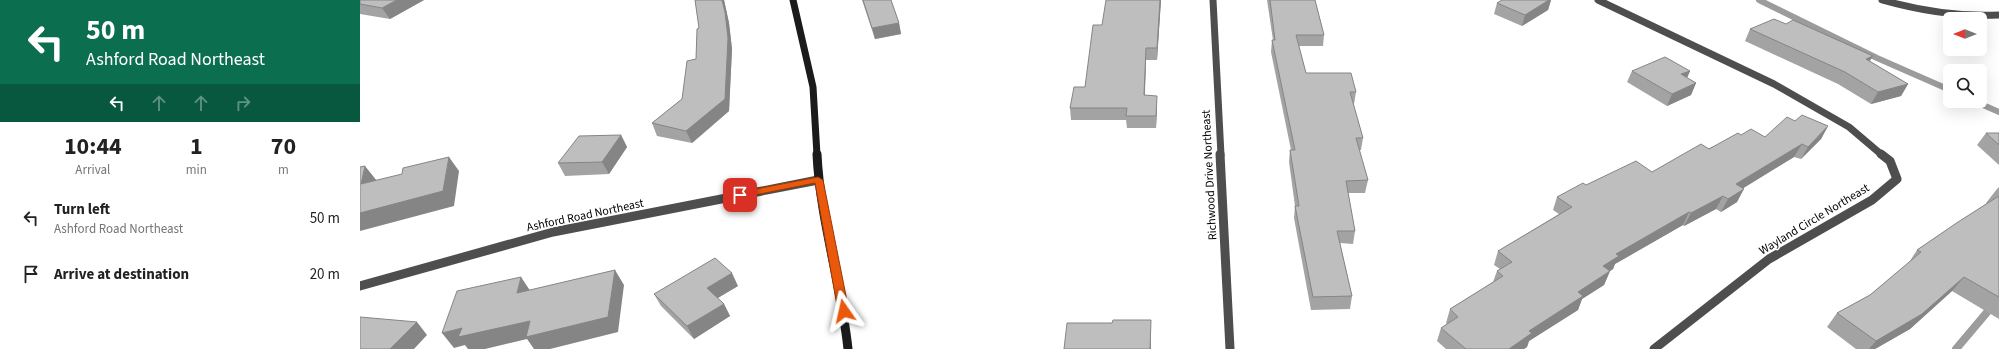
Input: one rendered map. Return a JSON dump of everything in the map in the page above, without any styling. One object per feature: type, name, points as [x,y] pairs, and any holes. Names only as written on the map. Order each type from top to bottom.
[{"type":"street","points":[[794,0],[813,87],[818,180],[844,311],[848,349]]},
{"type":"street","name":"Richwood Drive Northeast","points":[[1213,0],[1230,349]]},
{"type":"street","name":"Wayland Circle Northeast","points":[[1598,0],[1774,84],[1850,127],[1890,161],[1897,179],[1872,200],[1769,259],[1654,349]]},
{"type":"street","points":[[1882,0],[1946,13],[1985,16],[1999,15]]},
{"type":"street","name":"Ashford Road Northeast","points":[[360,286],[553,232],[818,180]]},
{"type":"building","points":[[360,0],[397,0],[382,8],[360,4]]},
{"type":"building","points":[[695,0],[722,0],[728,38],[725,99],[686,131],[652,123],[682,99],[687,61],[696,59],[697,29],[699,28]]},
{"type":"building","points":[[863,0],[891,0],[899,23],[872,28]]},
{"type":"building","points":[[1106,0],[1160,0],[1157,48],[1146,48],[1144,95],[1157,96],[1156,116],[1126,116],[1127,108],[1070,108],[1074,87],[1085,87],[1093,25],[1102,25]]},
{"type":"building","points":[[1270,0],[1315,0],[1324,35],[1296,35],[1306,73],[1351,73],[1356,92],[1350,92],[1363,138],[1356,138],[1368,180],[1346,181],[1355,231],[1337,231],[1352,296],[1313,297],[1295,206],[1299,206],[1290,150],[1295,150],[1272,40],[1275,40]]},
{"type":"building","points":[[1502,0],[1549,0],[1525,15],[1497,3]]},
{"type":"building","points":[[1774,19],[1786,24],[1793,20],[1873,56],[1866,59],[1908,84],[1878,92],[1845,72],[1750,29]]},
{"type":"building","points":[[1665,57],[1690,71],[1681,74],[1696,83],[1672,94],[1632,71]]},
{"type":"building","points":[[1802,115],[1828,126],[1808,147],[1802,144],[1736,184],[1744,189],[1728,199],[1723,196],[1691,213],[1689,212],[1616,254],[1619,256],[1603,266],[1610,271],[1578,292],[1583,296],[1529,331],[1532,333],[1509,349],[1466,349],[1441,328],[1458,317],[1450,309],[1503,276],[1497,271],[1512,262],[1498,251],[1572,207],[1557,197],[1583,183],[1586,185],[1636,161],[1652,172],[1701,144],[1709,149],[1738,133],[1741,135],[1751,129],[1765,137],[1787,117],[1795,121]]},
{"type":"building","points":[[1986,133],[1999,133],[1999,145]]},
{"type":"building","points":[[621,135],[602,162],[558,163],[579,136]]},
{"type":"building","points":[[449,157],[443,191],[360,213],[360,167],[365,166],[361,184],[402,174],[403,168]]},
{"type":"building","points":[[1999,196],[1999,297],[1964,277],[1922,314],[1876,341],[1837,313],[1870,295],[1921,252],[1917,250]]},
{"type":"building","points":[[715,258],[732,273],[707,288],[724,304],[687,326],[654,294]]},
{"type":"building","points":[[615,270],[608,317],[526,337],[530,321],[458,337],[462,328],[442,333],[457,291],[521,277],[517,293]]},
{"type":"building","points":[[360,317],[417,322],[390,349],[360,349]]},
{"type":"building","points":[[1113,320],[1151,320],[1150,349],[1064,349],[1067,323],[1112,323]]},
{"type":"waterway","points":[[1759,0],[1877,58],[1943,87]]},
{"type":"waterway","points":[[1987,107],[1999,112]]},
{"type":"waterway","points":[[1956,349],[1999,298]]},
{"type":"route","points":[[740,195],[818,180],[844,311]]}]
